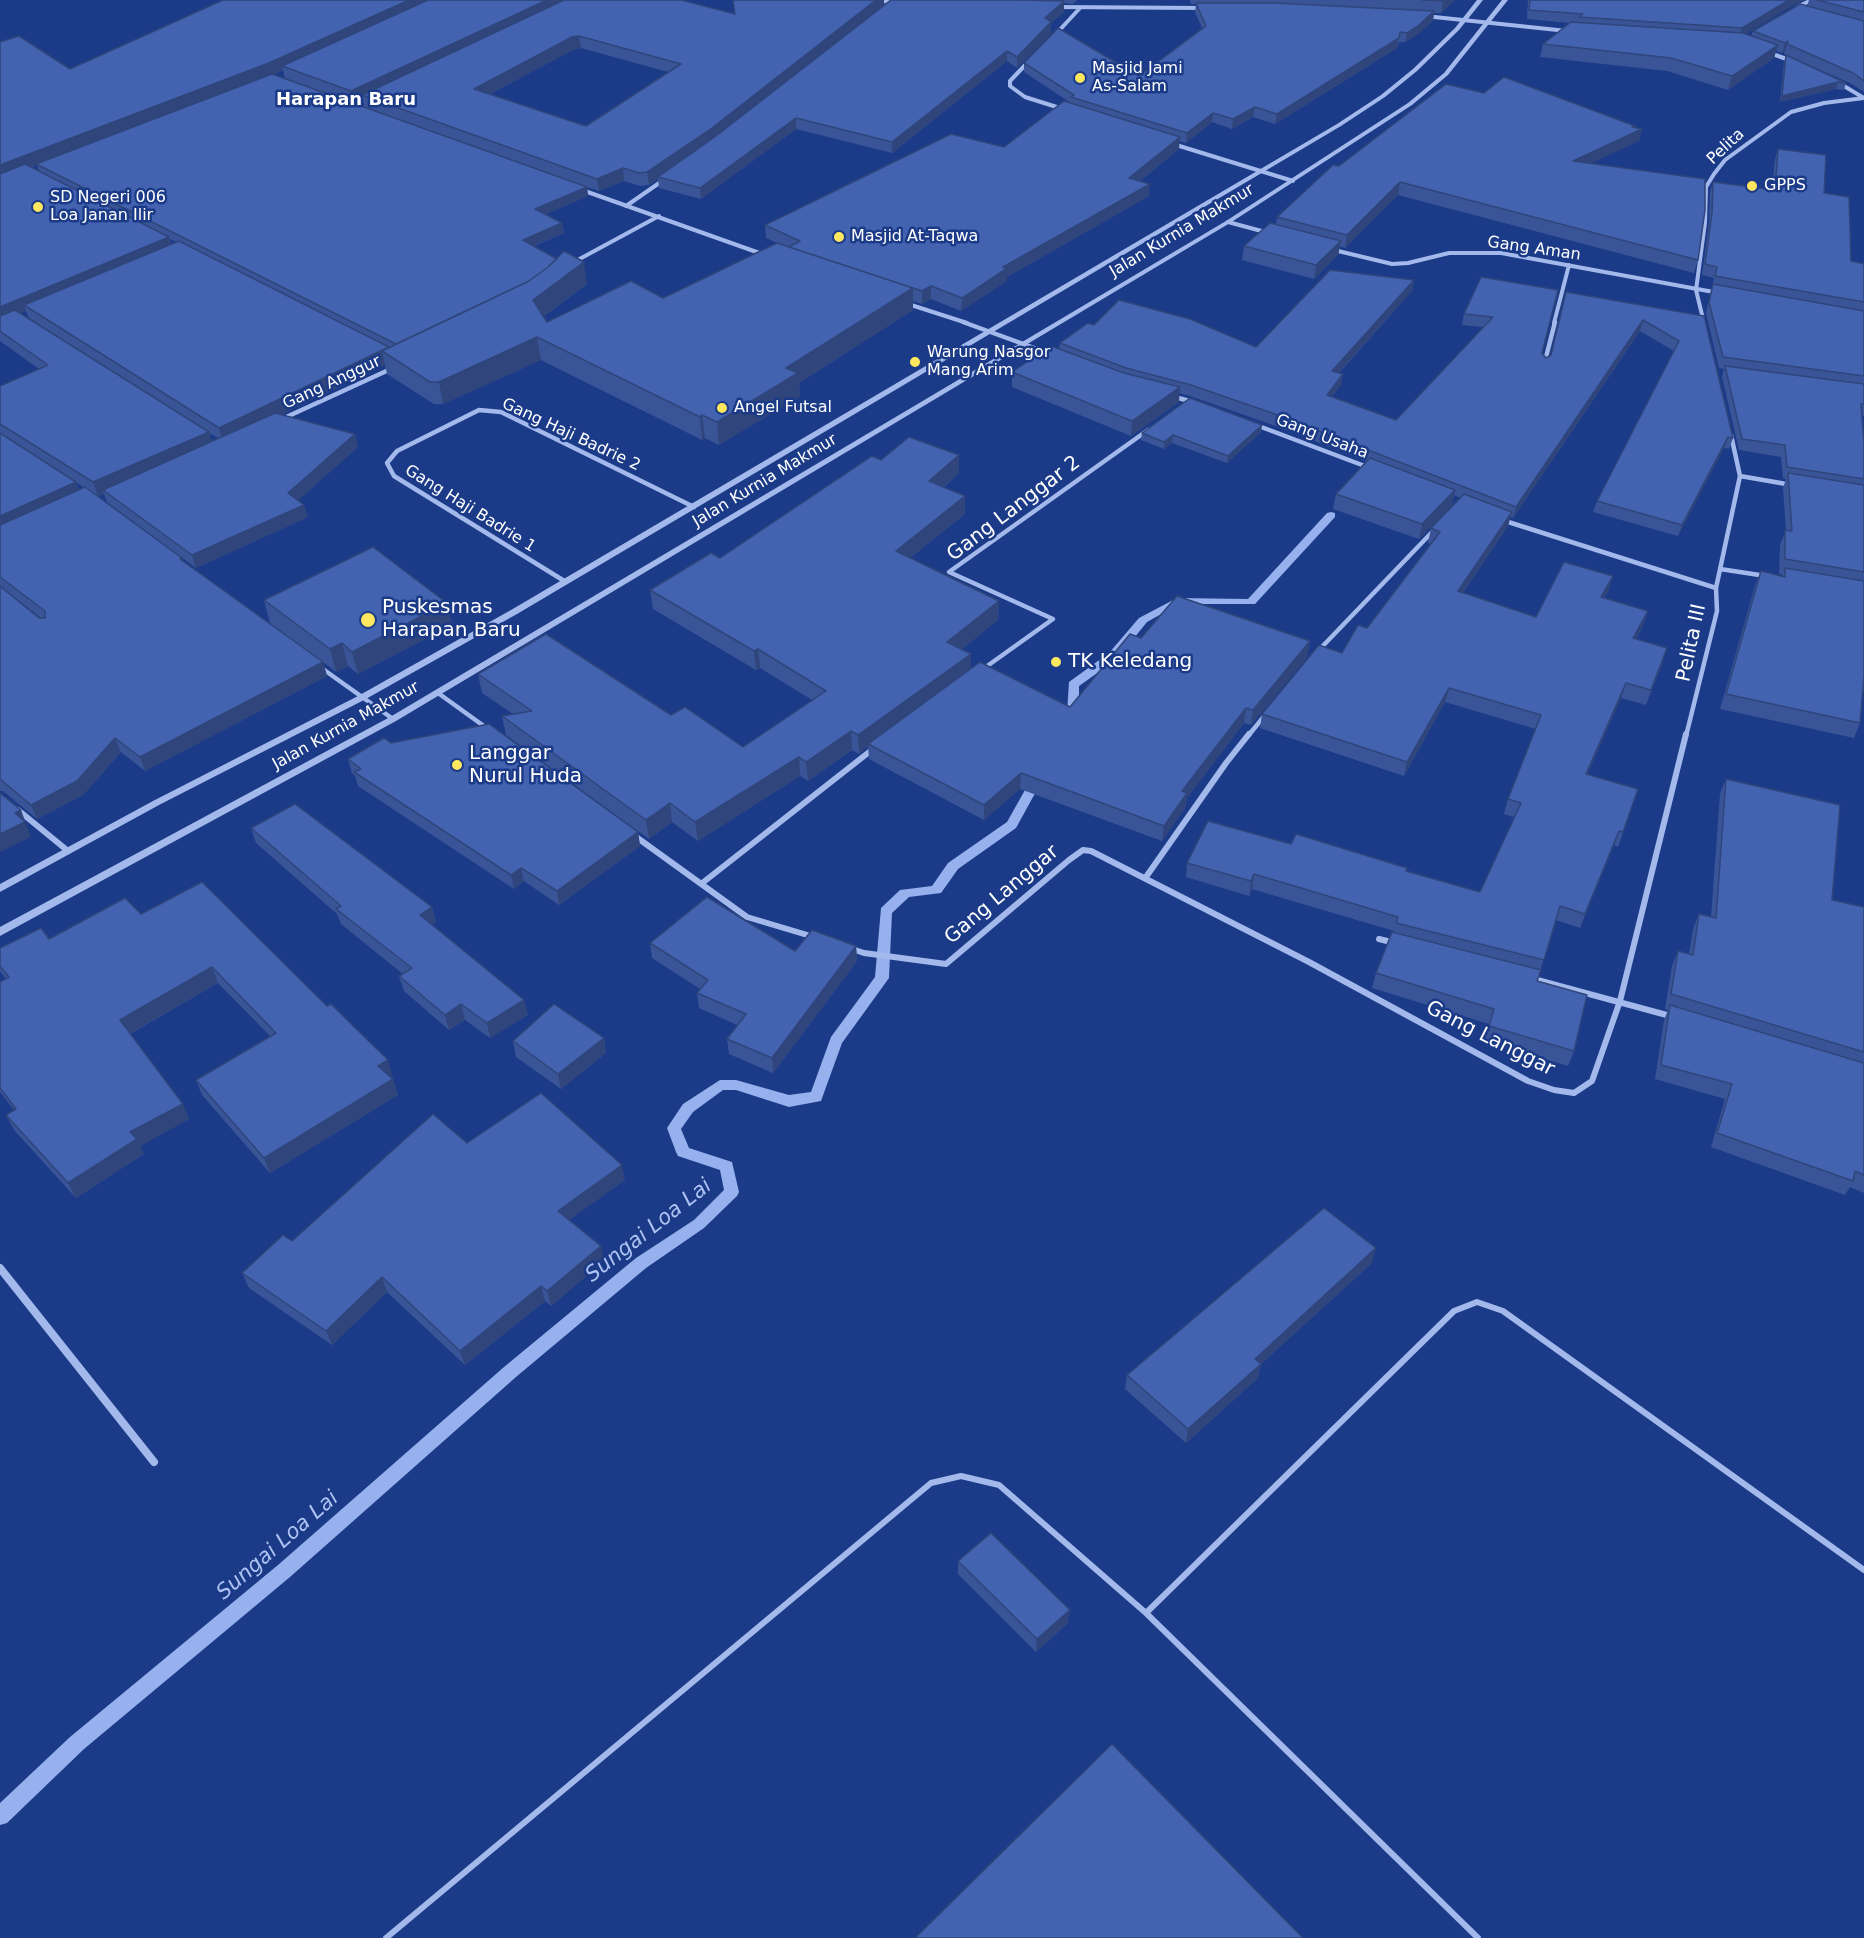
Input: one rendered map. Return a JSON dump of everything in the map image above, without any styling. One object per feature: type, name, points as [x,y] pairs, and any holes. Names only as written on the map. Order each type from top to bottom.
[{"type":"street","points":[[875,0],[905,3]]},
{"type":"street","name":"Jalan Kurnia Makmur","points":[[0,888],[156,803],[361,698],[566,582],[1190,211],[1262,172],[1383,96],[1415,70],[1466,19],[1480,0]]},
{"type":"street","name":"Jalan Kurnia Makmur","points":[[0,932],[438,693],[1228,222],[1410,104],[1446,74],[1505,0]]},
{"type":"street","points":[[1804,11],[1794,9],[1812,0]]},
{"type":"street","points":[[885,10],[894,3]]},
{"type":"street","points":[[1045,7],[1206,8]]},
{"type":"street","points":[[1049,40],[1080,8]]},
{"type":"street","points":[[1418,15],[1570,31]]},
{"type":"street","points":[[1761,50],[1802,65]]},
{"type":"street","points":[[1033,57],[1010,81],[1010,86],[1025,97],[1070,111]]},
{"type":"street","points":[[1829,78],[1864,98]]},
{"type":"street","name":"Pelita","points":[[1696,290],[1705,223],[1706,187],[1725,160],[1791,112],[1824,103],[1864,98]]},
{"type":"street","points":[[1171,143],[1293,181]]},
{"type":"street","points":[[626,206],[670,175]]},
{"type":"street","points":[[571,186],[771,257]]},
{"type":"street","points":[[571,264],[659,216]]},
{"type":"street","points":[[1228,222],[1273,235]]},
{"type":"street","name":"Gang Aman","points":[[1327,249],[1392,264],[1408,263],[1449,253],[1501,253],[1730,295]]},
{"type":"street","points":[[1544,365],[1569,265]]},
{"type":"street","points":[[1696,290],[1706,331]]},
{"type":"street","points":[[903,303],[991,331],[1053,355]]},
{"type":"street","name":"Gang Anggur","points":[[276,422],[404,362]]},
{"type":"street","points":[[1167,394],[1200,404]]},
{"type":"street","points":[[1179,407],[1189,400]]},
{"type":"street","name":"Gang Haji Badrie 2","points":[[436,431],[479,410],[501,412],[694,507]]},
{"type":"street","name":"Gang Usaha","points":[[1255,424],[1374,470]]},
{"type":"street","name":"Gang Langgar 2","points":[[978,673],[1053,619],[949,572],[1150,428]]},
{"type":"street","name":"Pelita III","points":[[1620,1001],[1717,611],[1716,588],[1740,476],[1729,430]]},
{"type":"street","name":"Gang Haji Badrie 1","points":[[436,431],[397,452],[387,463],[394,476],[566,582]]},
{"type":"street","points":[[1740,476],[1797,485]]},
{"type":"street","points":[[1498,518],[1716,588]]},
{"type":"street","points":[[1316,653],[1443,520]]},
{"type":"street","points":[[1720,569],[1775,578]]},
{"type":"street","points":[[314,663],[393,719]]},
{"type":"street","points":[[438,693],[495,734]]},
{"type":"street","points":[[1146,877],[1226,763],[1271,708]]},
{"type":"street","points":[[701,884],[876,747]]},
{"type":"street","points":[[9,802],[68,851]]},
{"type":"street","points":[[626,830],[747,917],[825,940]]},
{"type":"street","name":"Gang Langgar","points":[[845,947],[864,953],[946,964],[1083,850],[1104,856],[1146,877],[1309,962],[1528,1081],[1554,1090],[1574,1093],[1592,1081],[1620,1001]]},
{"type":"street","points":[[1379,939],[1402,945]]},
{"type":"street","points":[[1517,974],[1686,1021]]},
{"type":"street","points":[[0,1268],[154,1462]]},
{"type":"lane","points":[[1146,1612],[1454,1311],[1477,1302],[1503,1311],[1864,1570]]},
{"type":"lane","points":[[386,1938],[931,1483],[962,1476],[999,1485],[1146,1612],[1478,1938]]},
{"type":"building","points":[[223,0],[409,0],[269,63],[0,165],[0,42],[19,36],[70,69]]},
{"type":"building","points":[[428,0],[547,0],[351,91],[282,66]]},
{"type":"building","points":[[564,0],[681,0],[735,14],[733,0],[876,0],[712,128],[647,172],[639,173],[623,168],[597,179],[362,95]],"holes":[[[579,36],[681,64],[586,126],[474,89],[572,37]]]},
{"type":"building","points":[[891,0],[1064,1],[1045,18],[1051,22],[1017,57],[1007,51],[892,142],[796,118],[700,188],[658,177],[716,136]]},
{"type":"building","points":[[1530,0],[1789,0],[1742,28],[1579,17],[1583,14],[1529,10]]},
{"type":"building","points":[[1817,0],[1864,0],[1864,12]]},
{"type":"building","points":[[1196,3],[1275,3],[1434,11],[1407,33],[1400,32],[1399,38],[1277,114],[1255,107],[1233,119],[1213,113],[1187,133],[1071,97],[1074,95],[1024,63],[1058,28],[1139,76],[1206,26]]},
{"type":"building","points":[[1800,4],[1864,21],[1864,81],[1853,73],[1787,44],[1788,41],[1785,43],[1753,31]]},
{"type":"building","points":[[1571,22],[1743,33],[1778,45],[1732,76],[1671,58],[1543,44]]},
{"type":"building","points":[[1786,55],[1846,83],[1838,82],[1782,96]]},
{"type":"building","points":[[272,74],[587,187],[535,209],[562,223],[523,240],[557,259],[529,281],[396,344],[36,164]]},
{"type":"building","points":[[1504,77],[1642,129],[1573,161],[1705,179],[1705,210],[1698,260],[1400,182],[1347,235],[1277,217],[1333,165],[1339,166],[1446,84],[1484,93]]},
{"type":"building","points":[[1064,101],[1180,137],[1129,178],[1150,184],[1003,267],[1007,268],[962,298],[931,286],[922,291],[789,247],[800,241],[765,225],[951,134],[1004,147]]},
{"type":"building","points":[[1778,149],[1826,155],[1824,193],[1849,197],[1851,261],[1864,264],[1864,302],[1715,276],[1717,267],[1705,264],[1712,213],[1713,182],[1775,190]]},
{"type":"building","points":[[25,164],[169,237],[0,307],[0,174]]},
{"type":"building","points":[[1270,223],[1341,241],[1316,265],[1244,246]]},
{"type":"building","points":[[179,241],[389,347],[219,428],[24,305]]},
{"type":"building","points":[[777,243],[913,288],[786,368],[798,373],[717,422],[702,415],[700,417],[537,337],[439,382],[430,382],[382,351],[529,281],[564,251],[584,262],[533,300],[547,322],[631,281],[663,298]]},
{"type":"building","points":[[1330,270],[1414,280],[1332,371],[1343,374],[1327,395],[1396,420],[1493,317],[1464,314],[1481,277],[1558,290],[1542,353],[1546,358],[1551,355],[1566,292],[1704,316],[1733,438],[1728,437],[1682,525],[1597,501],[1679,341],[1643,320],[1516,507],[1272,413],[1191,385],[1126,368],[1060,343],[1088,323],[1094,325],[1119,300],[1190,319],[1256,347]]},
{"type":"building","points":[[1713,284],[1864,311],[1864,376],[1723,357],[1709,302]]},
{"type":"building","points":[[15,310],[209,432],[93,482],[0,424],[0,386],[48,365],[0,331],[0,316]]},
{"type":"building","points":[[1051,346],[1124,373],[1180,387],[1132,421],[1012,372]]},
{"type":"building","points":[[1725,366],[1864,384],[1864,404],[1861,404],[1864,479],[1787,467],[1785,445],[1742,439]]},
{"type":"building","points":[[1190,398],[1262,425],[1228,456],[1173,435],[1164,442],[1142,433]]},
{"type":"building","points":[[275,413],[355,434],[288,493],[304,505],[192,555],[103,490]]},
{"type":"building","points":[[0,433],[76,482],[0,516]]},
{"type":"building","points":[[909,437],[959,455],[929,481],[965,496],[896,551],[999,601],[947,642],[971,654],[858,735],[851,731],[806,762],[799,757],[695,822],[670,803],[646,820],[502,716],[532,711],[478,674],[546,634],[671,715],[685,707],[743,747],[826,691],[758,649],[754,651],[650,590],[711,553],[720,558],[872,456],[881,460]]},
{"type":"building","points":[[1370,458],[1455,490],[1422,524],[1336,494]]},
{"type":"building","points":[[1788,473],[1864,485],[1864,572],[1785,559],[1785,530],[1792,531]]},
{"type":"building","points":[[85,487],[323,662],[140,757],[115,738],[77,781],[31,805],[0,779],[0,586],[39,618],[45,618],[45,611],[0,577],[0,525]]},
{"type":"building","points":[[1464,494],[1512,512],[1458,591],[1536,617],[1564,562],[1613,576],[1601,597],[1648,611],[1633,638],[1667,648],[1651,690],[1626,683],[1586,774],[1638,789],[1623,832],[1619,831],[1585,914],[1560,906],[1544,960],[1396,923],[1398,917],[1254,874],[1251,881],[1187,863],[1208,821],[1291,844],[1296,834],[1407,868],[1406,871],[1480,892],[1521,803],[1508,799],[1541,715],[1449,688],[1407,762],[1262,714],[1319,645],[1342,653],[1358,625],[1367,628],[1440,532],[1431,528]]},
{"type":"building","name":"Puskesmas Harapan Baru","points":[[373,547],[447,603],[352,652],[342,643],[330,649],[264,600]]},
{"type":"building","points":[[1785,568],[1864,581],[1864,675],[1860,723],[1726,694],[1761,571],[1785,577]]},
{"type":"building","points":[[1177,596],[1310,641],[1253,710],[1246,708],[1182,791],[1187,793],[1164,826],[1021,773],[984,805],[868,744],[980,662],[1070,707],[1130,634],[1141,638]]},
{"type":"building","points":[[489,724],[638,832],[557,891],[521,868],[511,875],[354,772],[361,769],[348,759],[384,738],[391,743]]},
{"type":"building","points":[[1726,779],[1840,805],[1832,900],[1864,907],[1864,1052],[1671,994],[1678,951],[1693,955],[1699,914],[1716,918]]},
{"type":"building","points":[[0,793],[21,810],[15,813],[25,822],[0,834]]},
{"type":"building","points":[[295,804],[432,907],[420,915],[524,1000],[487,1023],[461,1004],[445,1015],[399,976],[412,968],[336,909],[341,906],[251,828]]},
{"type":"building","points":[[202,882],[327,1006],[331,1004],[388,1060],[378,1066],[393,1079],[264,1158],[196,1080],[276,1033],[212,967],[120,1020],[183,1104],[130,1132],[137,1139],[68,1183],[6,1115],[16,1109],[0,1088],[0,982],[9,977],[0,966],[0,948],[41,928],[49,939],[125,898],[141,914]]},
{"type":"building","points":[[707,897],[795,951],[812,930],[856,946],[772,1058],[727,1039],[746,1014],[697,993],[708,980],[650,943]]},
{"type":"building","points":[[1392,932],[1541,970],[1537,981],[1587,995],[1574,1051],[1489,1026],[1494,1009],[1376,973]]},
{"type":"building","points":[[554,1004],[604,1038],[558,1074],[513,1041]]},
{"type":"building","points":[[1670,1005],[1864,1063],[1864,1175],[1855,1171],[1853,1181],[1717,1133],[1732,1084],[1661,1065]]},
{"type":"building","points":[[541,1093],[622,1165],[558,1211],[601,1246],[547,1291],[541,1286],[460,1351],[382,1277],[326,1331],[242,1273],[283,1235],[292,1241],[433,1114],[467,1143]]},
{"type":"building","points":[[1324,1208],[1376,1248],[1255,1359],[1261,1364],[1188,1429],[1127,1375]]},
{"type":"building","points":[[991,1533],[1070,1610],[1037,1639],[958,1561]]},
{"type":"building","points":[[1112,1744],[1303,1938],[915,1938]]},
{"type":"waterway","name":"Sungai Loa Lai","points":[[1069,720],[1073,713],[1073,685],[1113,656],[1143,620],[1177,601],[1251,602],[1331,515]]},
{"type":"waterway","name":"Sungai Loa Lai","points":[[0,1816],[77,1743],[284,1571],[510,1372],[641,1263],[699,1224],[732,1192],[727,1166],[683,1152],[674,1128],[688,1108],[720,1085],[736,1085],[789,1101],[816,1097],[836,1041],[882,978],[886,911],[905,893],[936,890],[953,866],[1012,825],[1038,777]]},
{"type":"place","name":"Masjid Jami As-Salam","points":[[1080,78]]},
{"type":"place","name":"GPPS","points":[[1752,186]]},
{"type":"place","name":"SD Negeri 006 Loa Janan Ilir","points":[[38,207]]},
{"type":"place","name":"Masjid At-Taqwa","points":[[839,237]]},
{"type":"place","name":"Warung Nasgor Mang Arim","points":[[915,362]]},
{"type":"place","name":"Angel Futsal","points":[[722,408]]},
{"type":"place","name":"Puskesmas Harapan Baru","points":[[368,620]]},
{"type":"place","name":"TK Keledang","points":[[1056,662]]},
{"type":"place","name":"Langgar Nurul Huda","points":[[457,765]]},
{"type":"district","name":"Harapan Baru","points":[[346,100]]}]
